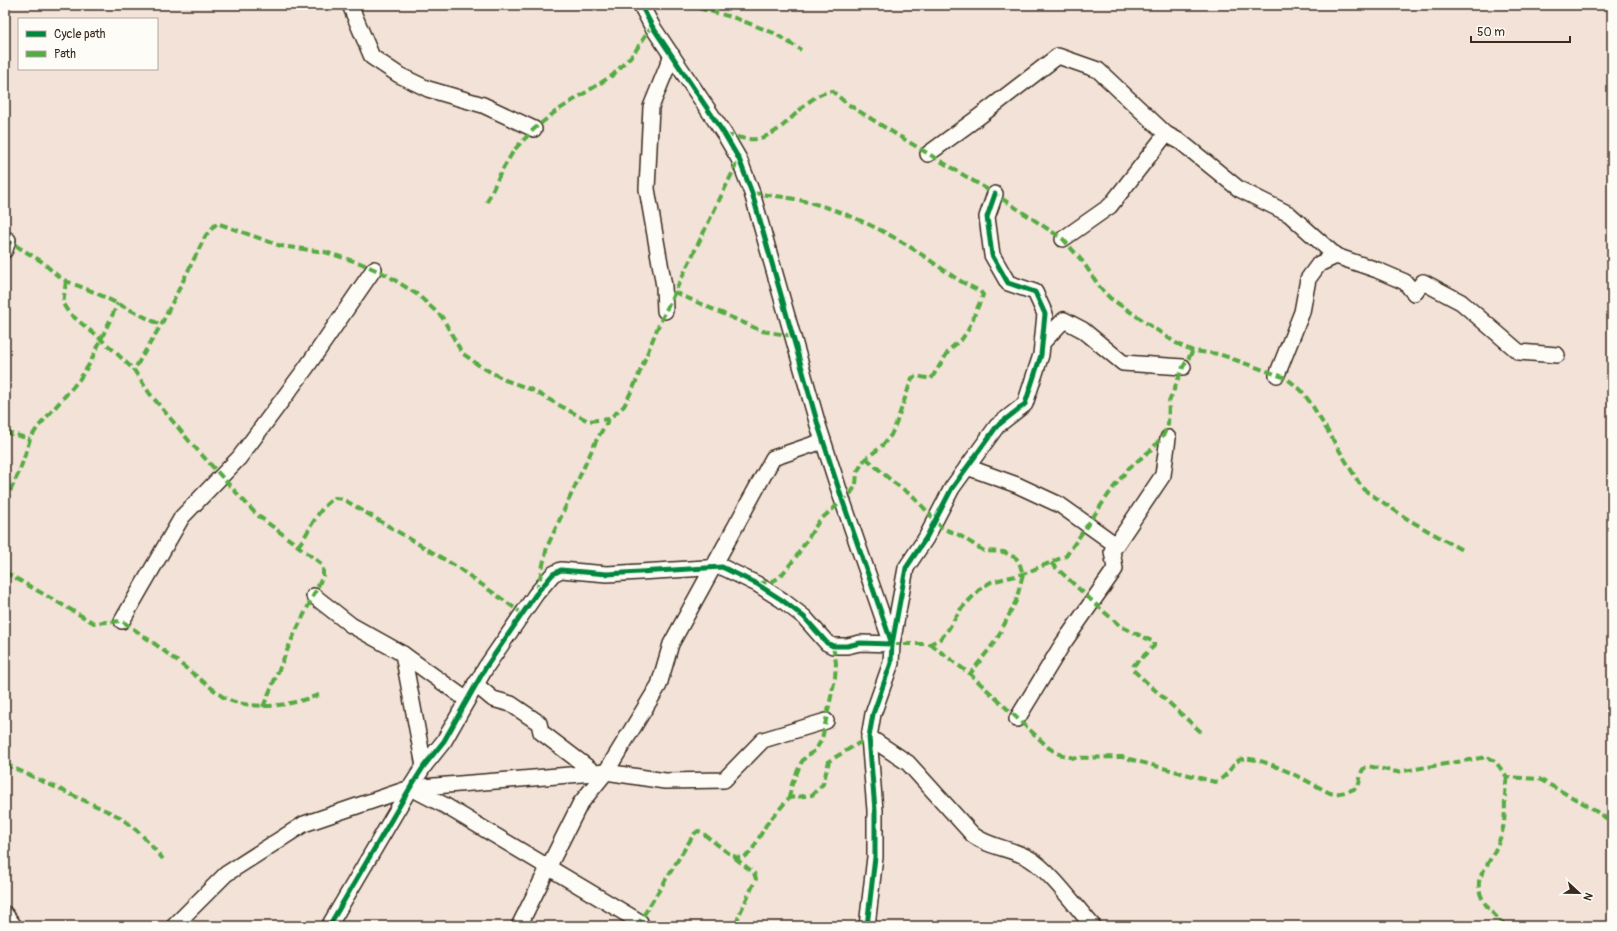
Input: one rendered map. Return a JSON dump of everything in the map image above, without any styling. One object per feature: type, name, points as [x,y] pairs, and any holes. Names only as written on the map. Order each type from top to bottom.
[{"type":"street","points":[[350,5],[372,57],[399,75],[428,89],[483,105],[534,129]]},
{"type":"street","points":[[641,5],[729,141],[739,159],[752,193],[842,499],[892,644]]},
{"type":"street","points":[[665,311],[664,286],[647,189],[651,107],[672,55]]},
{"type":"street","points":[[928,154],[1058,56],[1098,70],[1166,134],[1181,142],[1239,189],[1289,214],[1336,256],[1378,270],[1405,282],[1414,293],[1423,282],[1454,298],[1461,302],[1519,352],[1557,355]]},
{"type":"street","points":[[1063,239],[1110,206],[1166,134]]},
{"type":"street","points":[[866,926],[875,856],[875,810],[869,736],[873,714],[891,663],[892,644],[906,568],[926,538],[952,488],[967,467],[997,426],[1025,404],[1041,355],[1045,314],[1035,292],[1008,283],[992,255],[987,217],[995,194]]},
{"type":"street","points":[[1277,375],[1302,312],[1308,279],[1319,264],[1336,256]]},
{"type":"street","points":[[122,621],[182,517],[239,458],[306,368],[374,269]]},
{"type":"street","points":[[1042,343],[1064,320],[1083,330],[1123,363],[1183,367]]},
{"type":"street","points":[[1017,719],[1062,646],[1115,569],[1112,551],[1163,475],[1168,438]]},
{"type":"street","points":[[519,926],[580,804],[659,685],[671,644],[773,458],[824,441]]},
{"type":"street","points":[[967,467],[1017,485],[1060,505],[1116,545]]},
{"type":"street","points":[[329,926],[410,788],[424,766],[444,741],[475,684],[536,594],[553,574],[561,570],[607,574],[722,567],[731,570],[757,584],[782,600],[804,617],[828,643],[833,646],[847,646],[860,643],[892,644]]},
{"type":"street","points":[[314,596],[351,625],[403,654],[467,700]]},
{"type":"street","points":[[403,654],[424,766]]},
{"type":"street","points":[[475,684],[493,699],[511,704],[538,724],[541,732],[601,773]]},
{"type":"street","points":[[174,926],[226,874],[304,824],[410,788],[601,773],[665,781],[724,780],[763,740],[826,721]]},
{"type":"street","points":[[869,736],[908,763],[980,841],[1022,855],[1041,868],[1093,926]]},
{"type":"street","points":[[410,788],[444,805],[640,922]]},
{"type":"street","points":[[5,914],[14,926]]},
{"type":"marked path","points":[[687,5],[735,18],[774,33],[801,50]]},
{"type":"marked path","points":[[487,202],[500,174],[514,150],[534,129],[555,112],[613,75],[634,53],[652,26]]},
{"type":"marked path","points":[[725,135],[752,139],[767,136],[786,123],[812,100],[821,94],[832,91],[846,103],[995,194],[1063,239],[1083,262],[1101,289],[1110,298],[1176,343],[1193,351],[1219,354],[1286,378],[1301,390],[1312,405],[1359,483],[1366,491],[1409,520],[1462,550]]},
{"type":"marked path","points":[[537,591],[547,547],[597,439],[609,419],[624,406],[635,384],[657,329],[739,159]]},
{"type":"marked path","points":[[752,193],[804,201],[832,209],[859,220],[910,247],[952,276],[980,291],[983,295],[968,330],[962,339],[950,349],[931,379],[917,376],[912,378],[891,435],[881,447],[865,459],[857,472],[856,485],[851,493],[819,521],[796,557],[780,577],[773,581],[757,584]]},
{"type":"marked path","points":[[263,707],[292,639],[323,576],[323,568],[319,562],[256,514],[190,442],[150,394],[134,370],[161,325],[206,235],[217,223],[281,246],[325,252],[360,263],[387,275],[418,295],[442,317],[462,353],[480,366],[505,380],[530,389],[588,421],[609,419]]},
{"type":"marked path","points":[[5,239],[41,261],[66,281],[94,292],[161,325]]},
{"type":"marked path","points":[[66,281],[63,304],[69,313],[110,347],[134,370]]},
{"type":"marked path","points":[[674,292],[762,331],[793,336]]},
{"type":"marked path","points":[[5,502],[20,470],[30,439],[38,427],[79,380],[90,363],[118,303]]},
{"type":"marked path","points":[[892,644],[930,644],[940,639],[946,633],[960,610],[981,588],[991,582],[1023,574],[1066,556],[1113,488],[1129,468],[1152,449],[1164,434],[1168,424],[1169,402],[1183,367],[1193,351]]},
{"type":"marked path","points":[[5,432],[30,439]]},
{"type":"marked path","points":[[866,458],[893,482],[914,497],[942,528],[959,535],[984,551],[1004,552],[1016,558],[1019,562],[1023,574],[1016,601],[997,639],[970,674]]},
{"type":"marked path","points":[[298,546],[323,507],[335,498],[343,499],[457,567],[523,614]]},
{"type":"marked path","points":[[1051,563],[1122,627],[1154,642],[1154,646],[1134,665],[1133,670],[1201,732]]},
{"type":"marked path","points":[[5,572],[94,623],[122,621],[155,644],[223,697],[230,700],[250,705],[269,706],[293,702],[319,695]]},
{"type":"marked path","points":[[930,644],[970,674],[1049,748],[1059,754],[1074,758],[1122,757],[1215,782],[1223,778],[1239,760],[1247,759],[1271,765],[1298,776],[1330,793],[1336,793],[1345,792],[1356,788],[1363,770],[1368,766],[1397,772],[1487,757],[1495,761],[1507,777],[1539,779],[1588,806],[1612,822]]},
{"type":"marked path","points":[[789,798],[792,784],[801,763],[806,756],[815,751],[822,739],[835,678],[836,663],[833,646]]},
{"type":"marked path","points":[[637,926],[694,834],[698,831],[701,832],[731,855],[738,858],[746,856],[751,852],[766,825],[789,798],[812,795],[823,784],[829,761],[869,737]]},
{"type":"marked path","points":[[5,764],[120,817],[141,834],[163,859]]},
{"type":"marked path","points":[[1506,926],[1495,916],[1482,898],[1479,884],[1480,877],[1495,850],[1502,832],[1507,777]]},
{"type":"marked path","points":[[735,858],[754,873],[756,879],[739,915],[736,926]]},
{"type":"cycle path","points":[[641,5],[652,26],[725,135],[739,159],[752,193],[818,425],[892,644],[891,663],[873,714],[869,737],[875,810],[875,857],[867,926]]},
{"type":"cycle path","points":[[329,926],[410,788],[424,766],[444,741],[486,667],[536,594],[553,574],[561,570],[607,574],[722,567],[757,584],[782,600],[804,617],[827,643],[833,646],[847,646],[860,643],[892,644],[906,568],[926,538],[952,488],[997,426],[1025,404],[1041,355],[1045,314],[1035,292],[1008,283],[992,255],[987,217],[995,194]]}]
